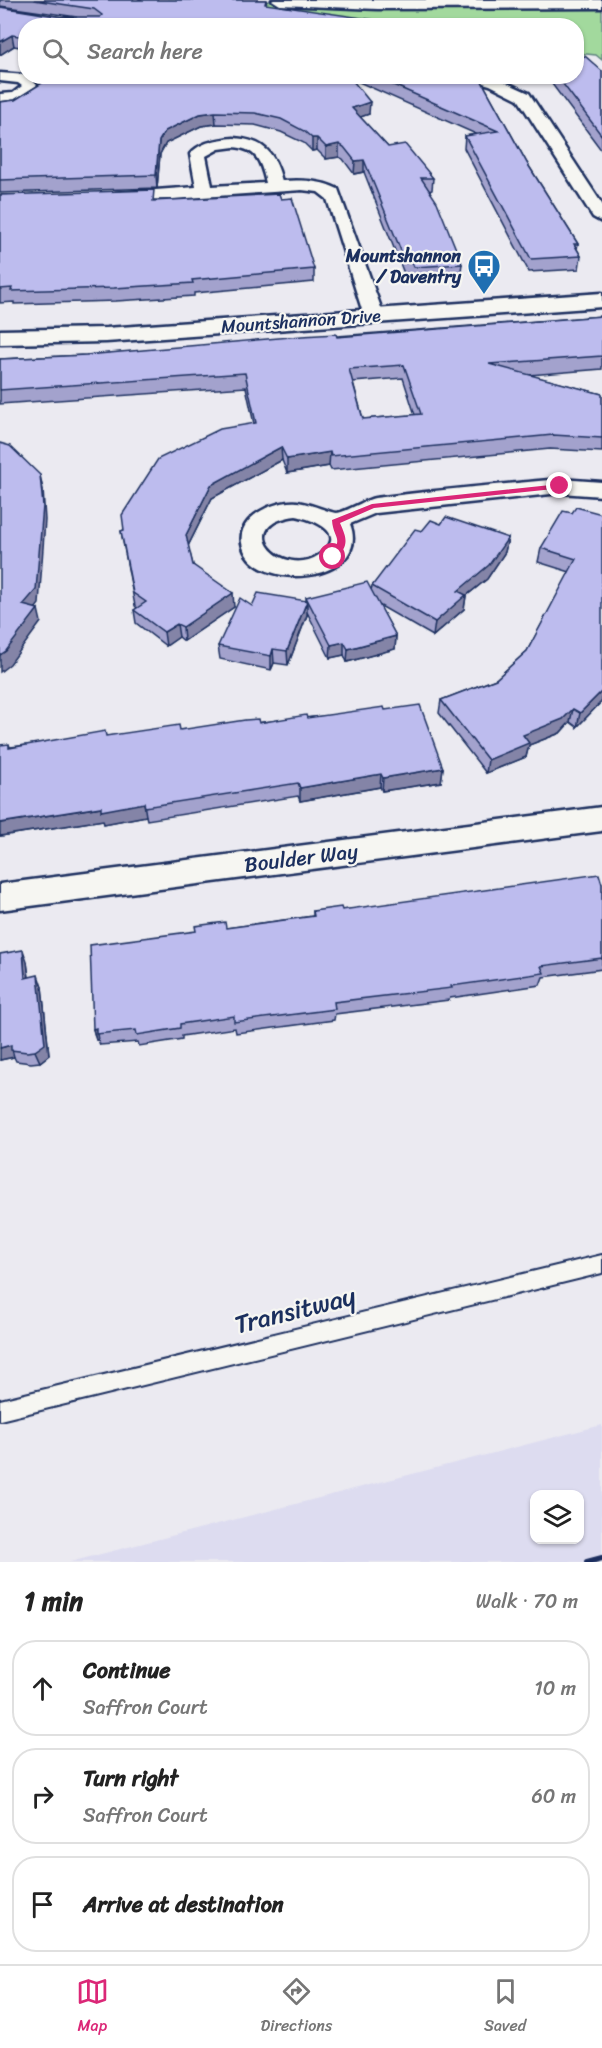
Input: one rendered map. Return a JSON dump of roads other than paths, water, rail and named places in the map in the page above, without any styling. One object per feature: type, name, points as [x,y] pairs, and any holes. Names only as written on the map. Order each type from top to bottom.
[{"type":"street","points":[[280,0],[378,4],[602,3]]},
{"type":"street","points":[[332,0],[378,4]]},
{"type":"street","points":[[0,99],[21,95],[30,88],[28,84]]},
{"type":"street","points":[[500,84],[524,96],[602,217]]},
{"type":"street","points":[[205,192],[198,154],[206,147],[233,143],[252,146],[266,156],[275,186]]},
{"type":"street","points":[[102,198],[275,186],[302,185],[322,188],[332,193],[374,316]]},
{"type":"street","name":"Mountshannon Drive","points":[[0,337],[106,335],[602,300]]},
{"type":"street","points":[[335,522],[372,506],[560,486],[602,489]]},
{"type":"street","name":"Boulder Way","points":[[0,897],[602,819]]},
{"type":"lane","name":"Transitway","points":[[0,1410],[602,1264]]},
{"type":"railway","points":[[587,1562],[602,1558]]},
{"type":"place","name":"Mountshannon / Daventry","points":[[484,295]]}]
